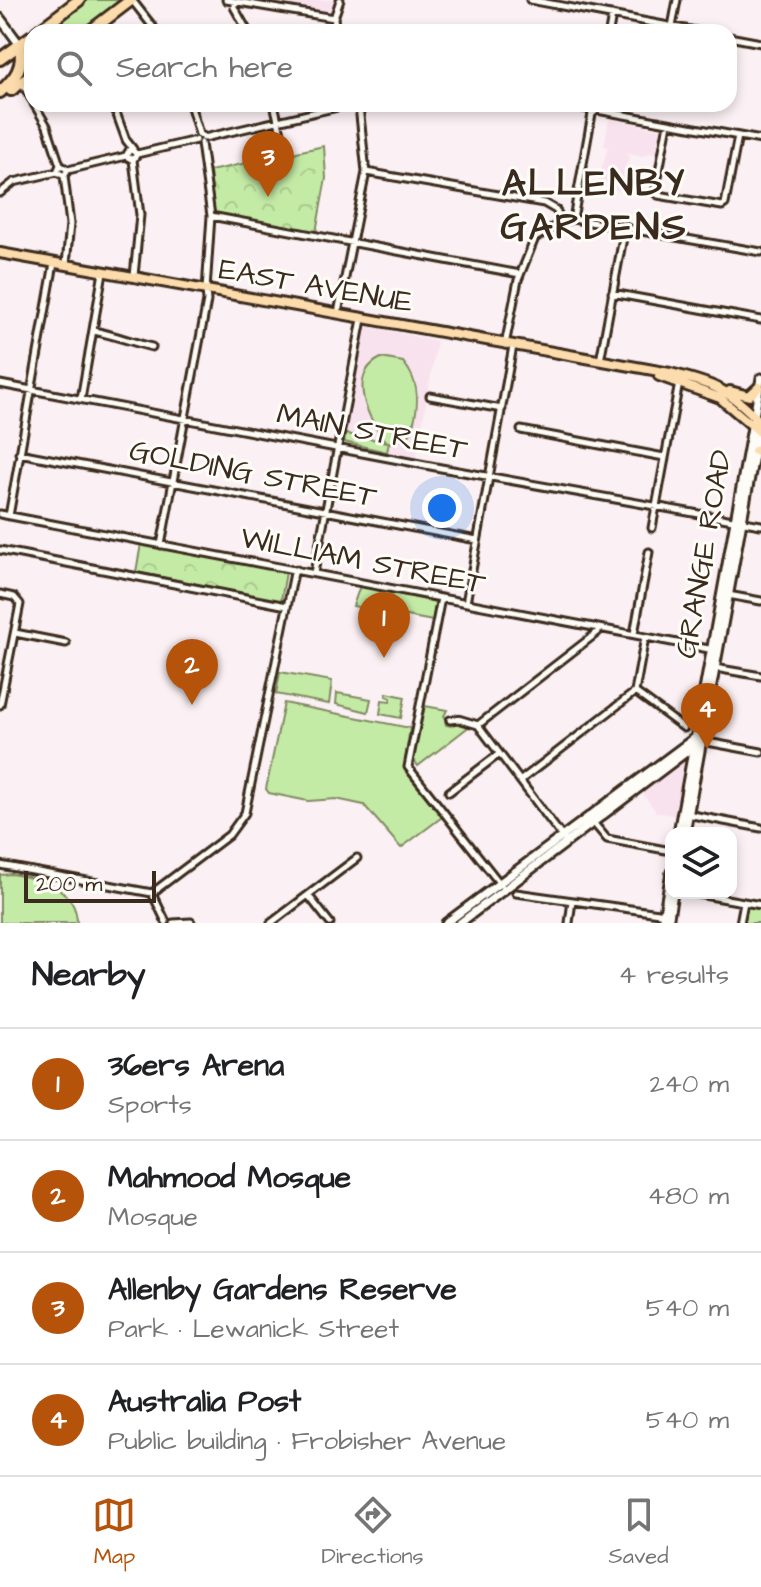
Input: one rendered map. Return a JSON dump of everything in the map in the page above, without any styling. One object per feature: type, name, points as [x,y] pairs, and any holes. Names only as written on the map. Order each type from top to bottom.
[{"type":"highway","points":[[47,24],[79,0]]},
{"type":"highway","points":[[100,24],[132,0]]},
{"type":"highway","points":[[0,61],[24,42]]},
{"type":"highway","points":[[20,45],[24,46]]},
{"type":"highway","points":[[20,45],[20,77]]},
{"type":"highway","points":[[0,61],[14,61],[20,77]]},
{"type":"highway","points":[[0,95],[14,80],[24,76]]},
{"type":"main road","points":[[0,18],[20,45]]},
{"type":"main road","name":"EAST AVENUE","points":[[0,253],[624,366],[720,398],[758,424]]},
{"type":"main road","name":"EAST AVENUE","points":[[624,366],[630,364],[670,373],[722,389],[758,424]]},
{"type":"main road","points":[[722,389],[747,397],[753,395],[760,383]]},
{"type":"main road","name":"GRANGE ROAD","points":[[715,650],[728,595],[739,521],[758,450],[760,383]]},
{"type":"main road","name":"GRANGE ROAD","points":[[680,827],[758,424]]},
{"type":"main road","points":[[591,820],[697,741]]},
{"type":"main road","points":[[446,923],[462,920],[502,886],[697,741]]},
{"type":"main road","name":"GRANGE ROAD","points":[[685,827],[691,762],[697,741]]},
{"type":"main road","points":[[682,754],[688,755],[691,762]]},
{"type":"main road","points":[[666,919],[669,899]]},
{"type":"street","points":[[132,0],[151,24]]},
{"type":"street","points":[[226,0],[334,18]]},
{"type":"street","points":[[335,24],[340,0]]},
{"type":"street","points":[[530,0],[657,24]]},
{"type":"street","points":[[673,24],[677,0]]},
{"type":"street","points":[[234,1],[244,24]]},
{"type":"street","points":[[610,24],[612,15]]},
{"type":"street","points":[[737,38],[761,43]]},
{"type":"street","points":[[20,77],[24,85]]},
{"type":"street","points":[[39,112],[66,173],[70,224],[66,265]]},
{"type":"street","points":[[116,112],[126,140],[135,151]]},
{"type":"street","points":[[161,545],[207,301],[211,216],[200,139],[192,112]]},
{"type":"street","points":[[277,112],[285,150]]},
{"type":"street","points":[[126,156],[128,151],[200,139],[318,112]]},
{"type":"street","points":[[338,314],[366,172],[358,112]]},
{"type":"street","points":[[573,219],[592,112]]},
{"type":"street","points":[[609,112],[761,140]]},
{"type":"street","points":[[668,123],[655,193],[658,195],[725,204],[738,136]]},
{"type":"street","points":[[134,277],[140,215],[133,160],[135,151]]},
{"type":"street","points":[[0,193],[14,182],[57,172],[66,173],[126,156],[133,160]]},
{"type":"street","points":[[57,172],[60,165]]},
{"type":"street","points":[[366,172],[544,203],[556,210],[562,222]]},
{"type":"street","points":[[211,216],[520,274]]},
{"type":"street","points":[[466,603],[502,409],[520,274],[535,238],[573,219],[761,252]]},
{"type":"street","points":[[599,362],[625,227]]},
{"type":"street","points":[[9,516],[54,263]]},
{"type":"street","points":[[81,399],[103,272]]},
{"type":"street","points":[[612,293],[761,320]]},
{"type":"street","points":[[314,573],[362,319]]},
{"type":"street","points":[[94,331],[122,336],[131,342],[152,347]]},
{"type":"street","points":[[652,528],[679,382]]},
{"type":"street","name":"MAIN STREET","points":[[0,384],[761,525]]},
{"type":"street","points":[[430,396],[502,409]]},
{"type":"street","points":[[521,430],[664,457]]},
{"type":"street","name":"GOLDING STREET","points":[[19,453],[477,540]]},
{"type":"street","name":"WILLIAM STREET","points":[[0,514],[715,650]]},
{"type":"street","points":[[0,550],[287,606]]},
{"type":"street","points":[[634,634],[649,552]]},
{"type":"street","points":[[0,865],[152,893],[229,835],[245,813],[297,570]]},
{"type":"street","points":[[0,594],[14,597],[20,604],[0,705]]},
{"type":"street","points":[[728,595],[761,601]]},
{"type":"street","points":[[441,598],[408,767],[502,886]]},
{"type":"street","points":[[478,725],[598,632],[598,628]]},
{"type":"street","points":[[15,633],[66,643]]},
{"type":"street","points":[[521,780],[635,692],[645,637]]},
{"type":"street","points":[[712,668],[761,676]]},
{"type":"street","points":[[635,692],[684,728]]},
{"type":"street","points":[[450,720],[478,725],[564,840]]},
{"type":"street","points":[[697,741],[761,752]]},
{"type":"street","points":[[449,792],[499,754]]},
{"type":"street","points":[[685,814],[761,828]]},
{"type":"street","points":[[591,820],[607,839],[665,850]]},
{"type":"street","points":[[271,923],[357,858]]},
{"type":"street","points":[[152,893],[168,923],[191,922]]},
{"type":"street","points":[[516,893],[666,919]]},
{"type":"street","points":[[308,895],[330,923]]},
{"type":"street","points":[[727,899],[761,905]]},
{"type":"street","points":[[569,923],[572,901]]},
{"type":"street","points":[[740,923],[744,902]]},
{"type":"shaded area","points":[[256,0],[335,0],[333,11],[329,14]]},
{"type":"shaded area","points":[[609,119],[661,129],[656,155],[627,155],[623,191],[597,185],[608,147],[604,146]]},
{"type":"shaded area","points":[[366,326],[437,341],[416,459],[344,442]]},
{"type":"shaded area","points":[[683,759],[687,761],[677,816],[656,812],[641,791]]},
{"type":"green space","points":[[85,0],[122,0],[89,24],[54,24]]},
{"type":"green space","points":[[324,146],[326,178],[316,232],[214,215],[210,171]]},
{"type":"green space","points":[[381,358],[403,362],[413,379],[417,398],[409,436],[389,442],[387,452],[344,442],[346,434],[387,442],[368,411],[363,387],[364,375]]},
{"type":"green space","points":[[141,544],[286,572],[281,601],[136,572]]},
{"type":"green space","points":[[360,586],[435,602],[433,621],[353,606]]},
{"type":"green space","points":[[280,672],[332,681],[329,704],[276,694]]},
{"type":"green space","points":[[337,693],[371,699],[368,712],[336,704]]},
{"type":"green space","points":[[387,693],[405,697],[401,718],[380,714],[382,700],[390,701],[391,698],[386,696]]},
{"type":"green space","points":[[284,703],[410,728],[405,761],[407,773],[442,817],[401,848],[364,805],[336,799],[308,801],[269,793],[266,789]]},
{"type":"green space","points":[[425,706],[447,710],[444,716],[446,725],[458,722],[471,725],[418,766],[413,758]]},
{"type":"green space","points":[[0,875],[34,878],[64,893],[71,901],[77,923],[0,923]]},
{"type":"green space","points":[[746,906],[761,909],[761,923],[743,923]]},
{"type":"place","name":"Allenby Gardens Reserve","points":[[268,197]]},
{"type":"place","name":"36ers Arena","points":[[384,658]]},
{"type":"place","name":"Mahmood Mosque","points":[[192,705]]},
{"type":"place","name":"Australia Post","points":[[707,749]]},
{"type":"district","name":"ALLENBY GARDENS","points":[[594,206]]}]
